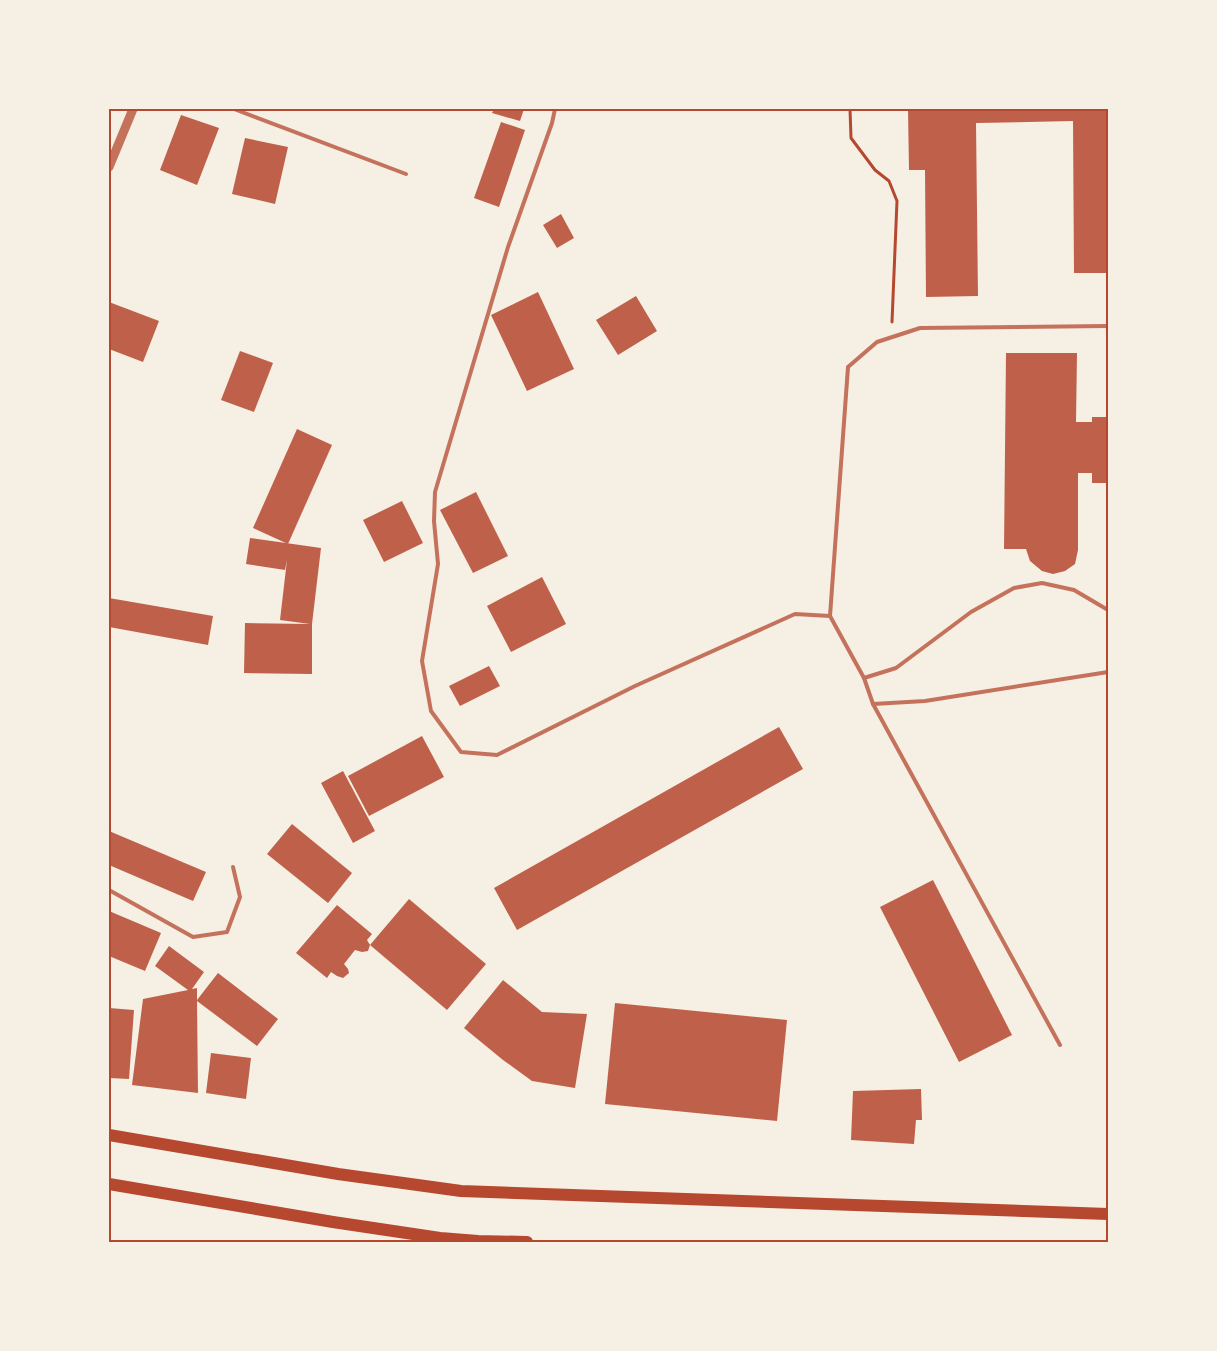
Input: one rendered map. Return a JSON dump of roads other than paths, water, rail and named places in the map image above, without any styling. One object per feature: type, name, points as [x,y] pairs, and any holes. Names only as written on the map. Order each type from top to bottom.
[{"type":"main road","points":[[109,1135],[338,1174],[461,1191],[1108,1214]]},
{"type":"main road","points":[[109,1184],[440,1238],[527,1242]]},
{"type":"street","points":[[109,167],[133,109]]},
{"type":"lane","points":[[234,109],[406,174]]},
{"type":"lane","points":[[555,109],[552,123],[508,247],[435,492],[434,521],[438,564],[422,660],[431,711],[461,752],[497,755],[635,686],[795,614],[830,616]]},
{"type":"lane","points":[[1060,1045],[873,704],[864,678],[830,616],[848,367],[877,342],[920,328],[1108,326]]},
{"type":"lane","points":[[864,678],[896,668],[971,612],[1014,588],[1042,583],[1074,590],[1108,610]]},
{"type":"lane","points":[[873,704],[925,701],[1108,672]]},
{"type":"lane","points":[[109,890],[194,937],[227,932],[240,897],[233,867]]}]
